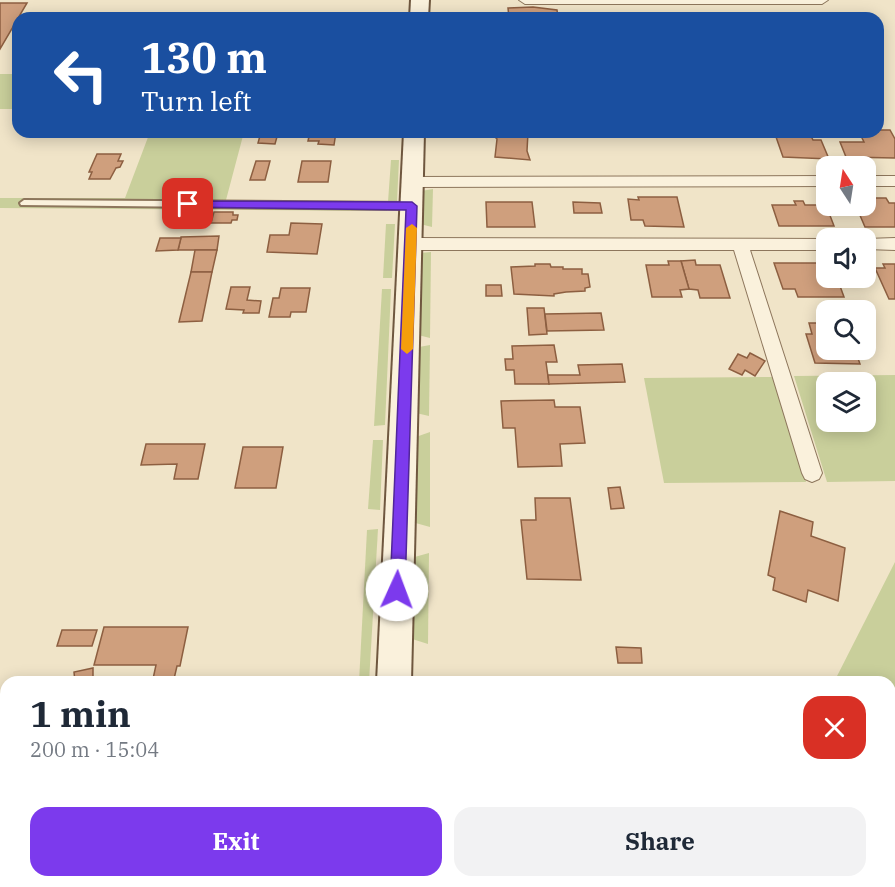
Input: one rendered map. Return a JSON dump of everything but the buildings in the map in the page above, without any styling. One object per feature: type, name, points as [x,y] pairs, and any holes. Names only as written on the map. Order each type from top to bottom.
[{"type":"street","points":[[525,0],[822,0]]},
{"type":"street","points":[[394,676],[414,138]]},
{"type":"street","points":[[412,194],[816,181]]},
{"type":"street","points":[[876,181],[895,181]]},
{"type":"street","points":[[411,244],[816,244]]},
{"type":"street","points":[[740,244],[812,473]]},
{"type":"street","points":[[876,244],[895,244]]},
{"type":"lane","points":[[24,203],[412,194]]},
{"type":"green space","points":[[0,74],[12,74],[12,109],[0,109]]},
{"type":"green space","points":[[148,138],[242,138],[226,200],[388,202],[387,211],[0,208],[0,198],[125,198]]},
{"type":"green space","points":[[391,160],[399,160],[397,201],[388,202]]},
{"type":"green space","points":[[433,189],[432,227],[420,224],[421,191]]},
{"type":"green space","points":[[386,224],[395,224],[392,278],[383,278]]},
{"type":"green space","points":[[431,252],[430,338],[418,335],[420,253]]},
{"type":"green space","points":[[382,289],[391,289],[385,425],[374,426]]},
{"type":"green space","points":[[430,345],[429,416],[416,413],[419,347]]},
{"type":"green space","points":[[876,375],[895,375],[895,481],[827,482],[794,376],[816,376],[816,432],[876,432]]},
{"type":"green space","points":[[773,377],[806,482],[664,483],[644,378]]},
{"type":"green space","points":[[430,432],[430,527],[412,522],[413,438]]},
{"type":"green space","points":[[373,440],[383,440],[380,510],[368,509]]},
{"type":"green space","points":[[378,529],[369,676],[359,676],[367,530]]},
{"type":"green space","points":[[429,553],[428,644],[409,638],[411,558]]},
{"type":"green space","points":[[895,562],[895,676],[837,676]]},
{"type":"slow traffic","points":[[407,349],[412,228]]},
{"type":"route","points":[[188,204],[412,206],[397,590]]}]
